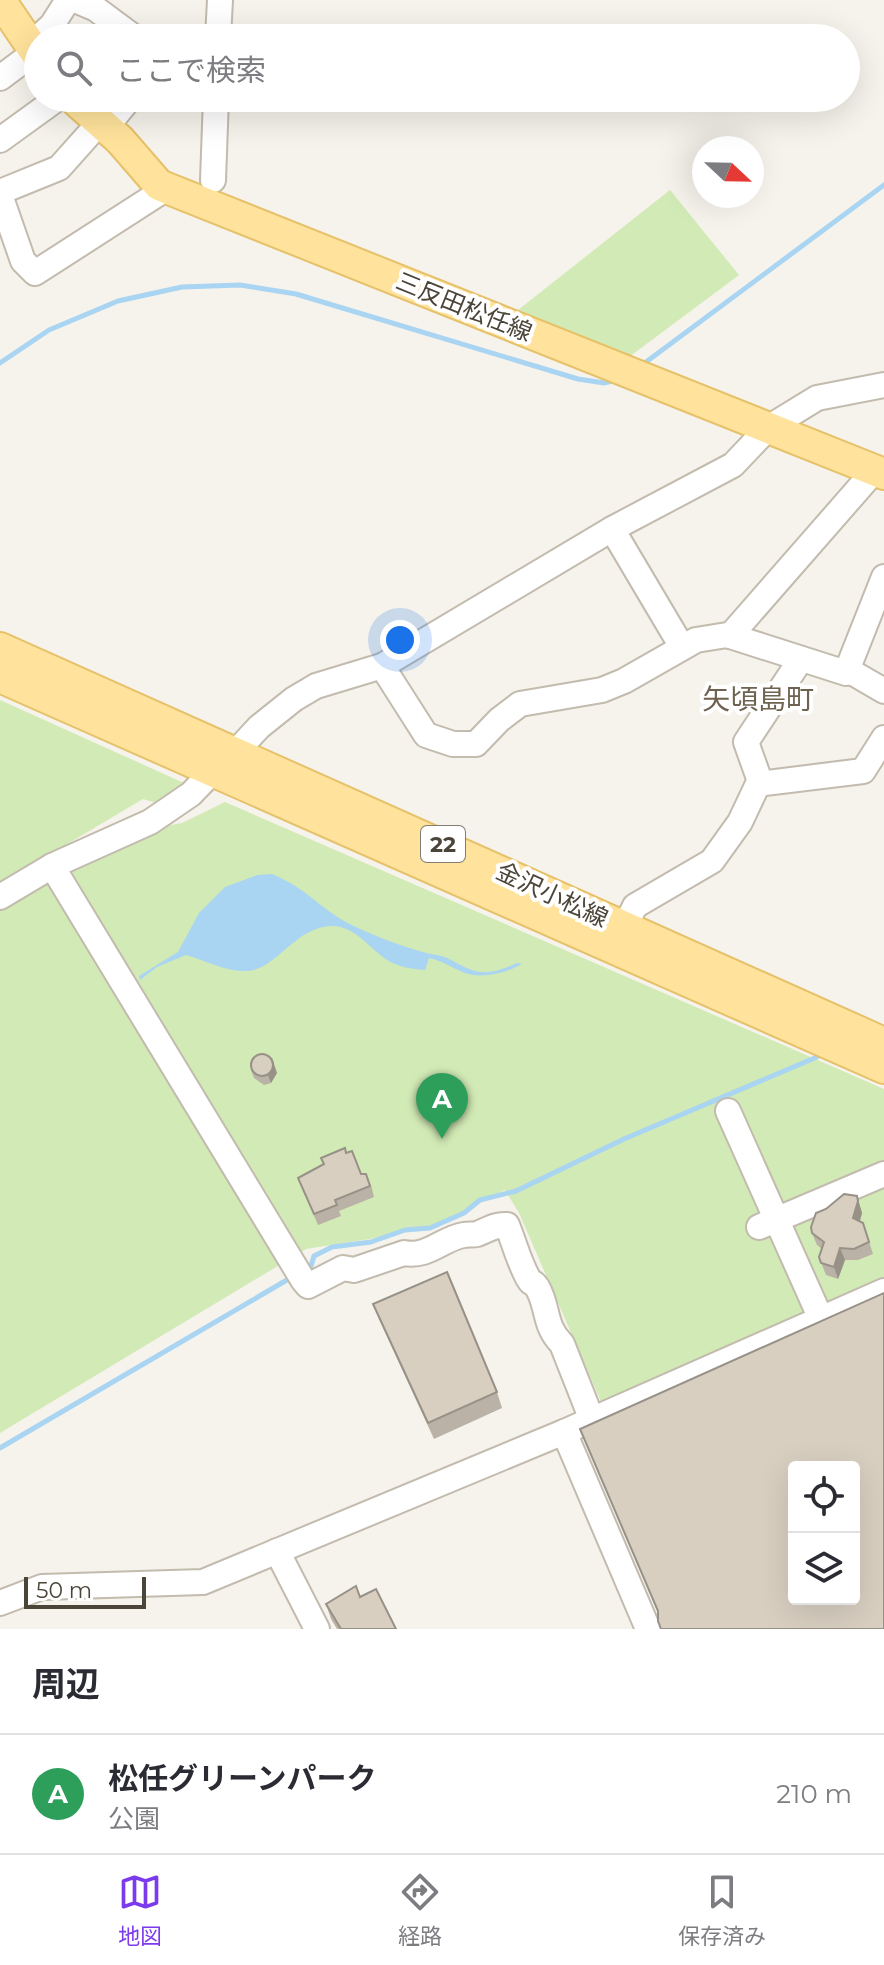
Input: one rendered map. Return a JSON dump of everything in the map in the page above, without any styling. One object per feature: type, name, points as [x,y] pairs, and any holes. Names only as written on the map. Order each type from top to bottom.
[{"type":"main road","points":[[0,0],[24,31]]},
{"type":"main road","name":"三反田松任線","points":[[89,112],[159,185],[768,428],[879,466]]},
{"type":"main road","name":"金沢小松線","points":[[0,648],[224,762],[884,1068]]},
{"type":"main road","name":"金沢小松線","points":[[0,677],[427,837],[884,1043]]},
{"type":"street","points":[[53,24],[68,0]]},
{"type":"street","points":[[75,0],[96,9],[116,24]]},
{"type":"street","points":[[219,24],[220,0]]},
{"type":"street","points":[[0,78],[24,57]]},
{"type":"street","points":[[0,140],[39,112]]},
{"type":"street","points":[[116,112],[59,168],[0,194],[5,222],[23,261],[35,273],[167,188]]},
{"type":"street","points":[[213,180],[215,112]]},
{"type":"street","points":[[0,897],[52,866],[150,822],[191,794],[259,727],[316,686],[382,666],[612,529],[733,465],[768,428],[817,398],[884,385]]},
{"type":"street","points":[[730,636],[879,466]]},
{"type":"street","points":[[612,529],[682,647]]},
{"type":"street","points":[[382,666],[426,735],[453,744],[476,744],[520,704],[602,690],[696,640],[730,636],[846,673],[884,577]]},
{"type":"street","points":[[761,784],[746,742],[801,659]]},
{"type":"street","points":[[848,670],[884,691]]},
{"type":"street","points":[[624,928],[635,906],[712,861],[740,822],[758,784],[863,771],[884,738]]},
{"type":"street","points":[[52,866],[308,1286],[343,1268],[354,1270],[404,1253],[411,1255],[437,1248],[465,1234],[474,1235],[498,1224],[507,1225],[529,1279],[537,1287],[549,1326],[562,1344],[592,1420]]},
{"type":"street","points":[[728,1111],[767,1223],[821,1319]]},
{"type":"street","points":[[767,1223],[884,1174]]},
{"type":"street","points":[[0,1603],[42,1587],[203,1582],[564,1432],[884,1291]]},
{"type":"street","points":[[564,1432],[648,1629]]},
{"type":"street","points":[[277,1551],[317,1629]]},
{"type":"green space","points":[[670,190],[739,275],[629,357],[513,314]]},
{"type":"green space","points":[[0,700],[195,788],[156,803],[143,799],[0,884]]},
{"type":"green space","points":[[225,802],[884,1089],[884,1279],[602,1404],[519,1213],[505,1190],[438,1224],[306,1249],[0,1433],[0,908],[138,831],[182,823]]},
{"type":"water","points":[[272,874],[300,889],[348,923],[400,945],[442,956],[482,972],[522,964],[486,975],[465,973],[429,958],[425,970],[406,967],[389,961],[348,930],[332,926],[307,933],[257,969],[231,970],[186,955],[157,967],[140,980],[139,976],[178,952],[199,913],[225,887],[257,875]]},
{"type":"building","points":[[258,1054],[266,1054],[273,1065],[266,1076],[258,1076],[251,1069],[251,1061]]},
{"type":"building","points":[[345,1148],[346,1153],[352,1151],[361,1174],[366,1174],[370,1186],[335,1200],[337,1205],[314,1214],[298,1178],[324,1164],[321,1158]]},
{"type":"building","points":[[844,1194],[857,1196],[853,1218],[863,1223],[869,1242],[854,1249],[840,1248],[834,1267],[821,1263],[819,1257],[824,1242],[812,1233],[811,1227],[816,1213]]},
{"type":"building","points":[[447,1272],[497,1392],[428,1423],[373,1304]]},
{"type":"building","points":[[884,1293],[884,1629],[661,1629],[658,1611],[580,1429]]},
{"type":"building","points":[[356,1586],[360,1597],[376,1589],[396,1629],[341,1629],[326,1604]]},
{"type":"waterway","points":[[642,365],[884,185]]},
{"type":"waterway","points":[[0,363],[49,330],[118,301],[182,287],[240,285],[296,294],[578,379],[604,383],[616,380]]},
{"type":"waterway","points":[[304,1269],[311,1266],[314,1256],[332,1247],[371,1242],[405,1230],[430,1228],[464,1213],[480,1200],[516,1191],[624,1139],[817,1057]]},
{"type":"waterway","points":[[0,1448],[292,1277]]},
{"type":"place","name":"松任グリーンパーク","points":[[442,1139]]},
{"type":"district","name":"矢頃島町","points":[[758,699]]}]
